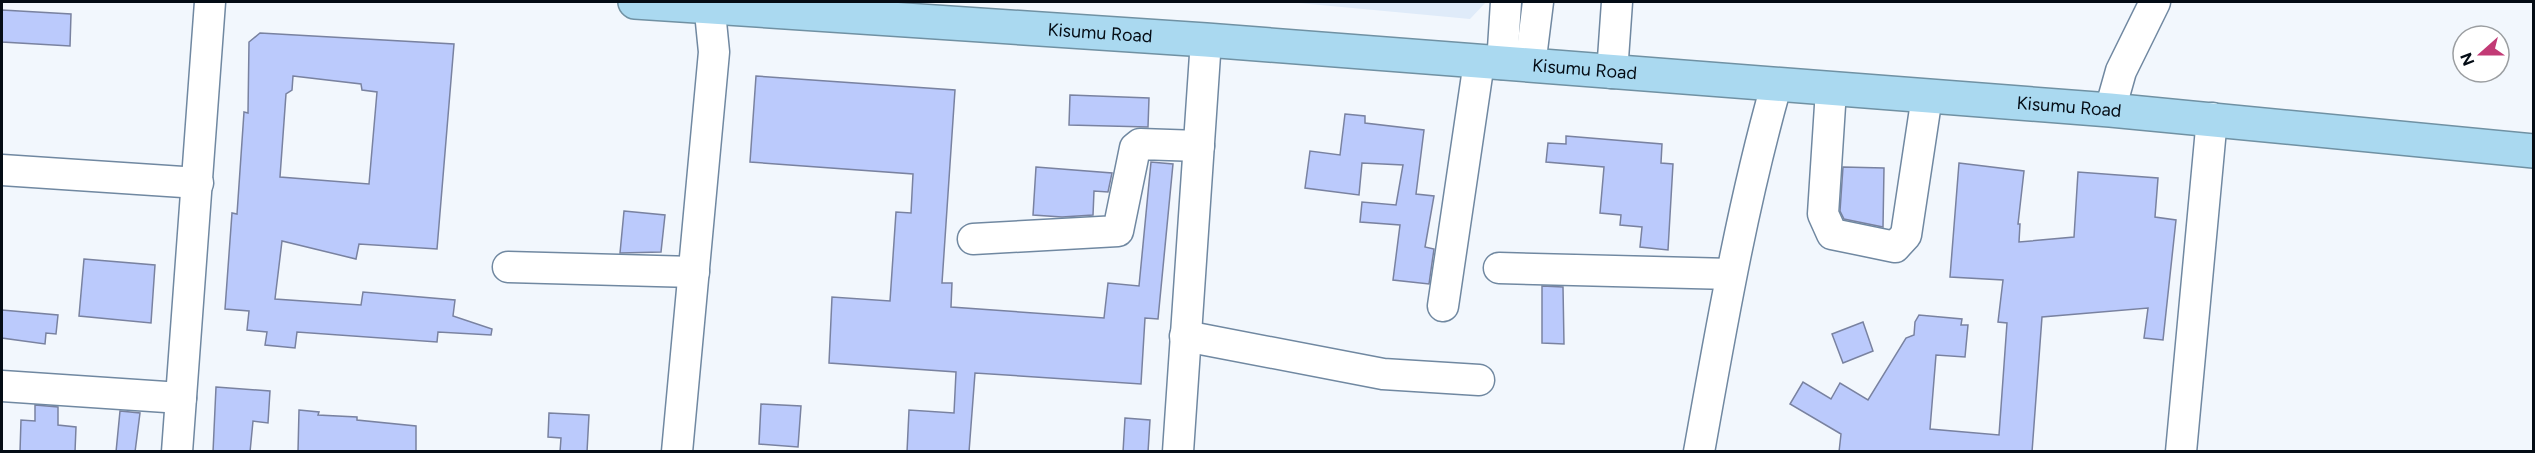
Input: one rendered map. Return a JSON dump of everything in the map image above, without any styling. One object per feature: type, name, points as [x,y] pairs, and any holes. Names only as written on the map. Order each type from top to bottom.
[{"type":"highway","name":"Kisumu Road","points":[[635,2],[709,4],[1206,40],[2212,118],[2534,151]]},
{"type":"street","points":[[177,452],[210,2]]},
{"type":"street","points":[[1443,306],[1504,64],[1506,2]]},
{"type":"street","points":[[1504,64],[1538,2]]},
{"type":"street","points":[[1612,73],[1617,2]]},
{"type":"street","points":[[2110,110],[2121,71],[2155,2]]},
{"type":"street","points":[[677,452],[714,52],[709,4]]},
{"type":"street","points":[[1178,452],[1206,40]]},
{"type":"street","points":[[1699,452],[1731,274],[1761,139],[1776,86]]},
{"type":"street","points":[[1832,90],[1823,214],[1827,227],[1832,234],[1895,247],[1906,235],[1927,96]]},
{"type":"street","points":[[2181,452],[2212,118]]},
{"type":"street","points":[[974,239],[1118,231],[1135,148],[1140,144],[1198,146]]},
{"type":"street","points":[[2,170],[198,183]]},
{"type":"street","points":[[508,267],[694,272]]},
{"type":"street","points":[[1499,268],[1731,274]]},
{"type":"street","points":[[1185,336],[1383,374],[1479,380]]},
{"type":"street","points":[[2,386],[181,399]]},
{"type":"shaded area","points":[[1288,2],[1486,2],[1470,19]]},
{"type":"building","points":[[2,10],[71,14],[70,46],[2,42]]},
{"type":"building","points":[[260,33],[454,44],[437,249],[359,244],[356,259],[282,241],[275,299],[361,305],[363,292],[455,300],[453,316],[492,329],[491,335],[438,332],[437,342],[297,332],[295,348],[265,345],[267,332],[247,330],[249,311],[225,309],[232,213],[237,214],[244,112],[248,113],[249,42]],"holes":[[[293,76],[361,84],[362,90],[377,92],[369,184],[280,177],[286,94],[292,90]]]},
{"type":"building","points":[[756,76],[955,90],[942,283],[952,283],[951,307],[1104,318],[1108,283],[1139,286],[1151,162],[1173,164],[1158,319],[1145,318],[1141,384],[975,373],[969,452],[907,452],[909,410],[954,413],[956,372],[829,363],[832,297],[890,301],[896,212],[911,213],[913,174],[750,162]]},
{"type":"building","points":[[1070,95],[1149,98],[1148,127],[1069,125]]},
{"type":"building","points":[[1345,114],[1365,116],[1365,123],[1424,130],[1416,194],[1434,196],[1425,247],[1434,249],[1429,284],[1393,280],[1400,225],[1360,222],[1362,202],[1396,205],[1403,165],[1362,163],[1359,195],[1305,188],[1310,151],[1340,155]]},
{"type":"building","points":[[1566,136],[1662,144],[1661,163],[1673,164],[1668,250],[1640,247],[1642,227],[1620,225],[1621,215],[1600,213],[1604,167],[1546,162],[1548,143],[1566,144]]},
{"type":"building","points":[[1959,163],[2024,171],[2018,224],[2020,224],[2019,242],[2074,237],[2078,172],[2158,178],[2155,217],[2176,220],[2163,340],[2144,338],[2148,308],[2042,317],[2032,452],[1839,452],[1841,434],[1790,404],[1803,382],[1831,399],[1840,383],[1868,400],[1906,338],[1914,335],[1915,322],[1919,315],[1962,319],[1961,325],[1968,325],[1965,357],[1936,355],[1930,429],[1999,435],[2007,323],[1998,322],[2003,280],[1950,277]]},
{"type":"building","points":[[1036,167],[1112,173],[1108,192],[1094,191],[1093,215],[1062,217],[1033,215]]},
{"type":"building","points":[[1843,167],[1884,168],[1883,227],[1844,219],[1840,211]]},
{"type":"building","points":[[624,211],[665,215],[661,252],[620,253]]},
{"type":"building","points":[[84,259],[155,265],[151,323],[79,316]]},
{"type":"building","points":[[1542,286],[1563,287],[1564,344],[1542,343]]},
{"type":"building","points":[[2,310],[58,315],[56,334],[46,333],[45,344],[2,338]]},
{"type":"building","points":[[1863,322],[1873,351],[1843,363],[1832,334]]},
{"type":"building","points":[[216,387],[270,391],[268,423],[253,421],[250,452],[213,452]]},
{"type":"building","points":[[761,404],[801,406],[798,447],[759,444]]},
{"type":"building","points":[[35,405],[58,407],[58,425],[76,427],[75,452],[20,452],[21,420],[35,421]]},
{"type":"building","points":[[299,410],[319,412],[318,415],[357,417],[357,420],[416,426],[416,452],[298,452]]},
{"type":"building","points":[[120,411],[140,413],[135,452],[116,452]]},
{"type":"building","points":[[549,413],[589,415],[587,452],[560,452],[561,438],[548,437]]},
{"type":"building","points":[[1125,418],[1150,420],[1148,452],[1123,452]]}]
